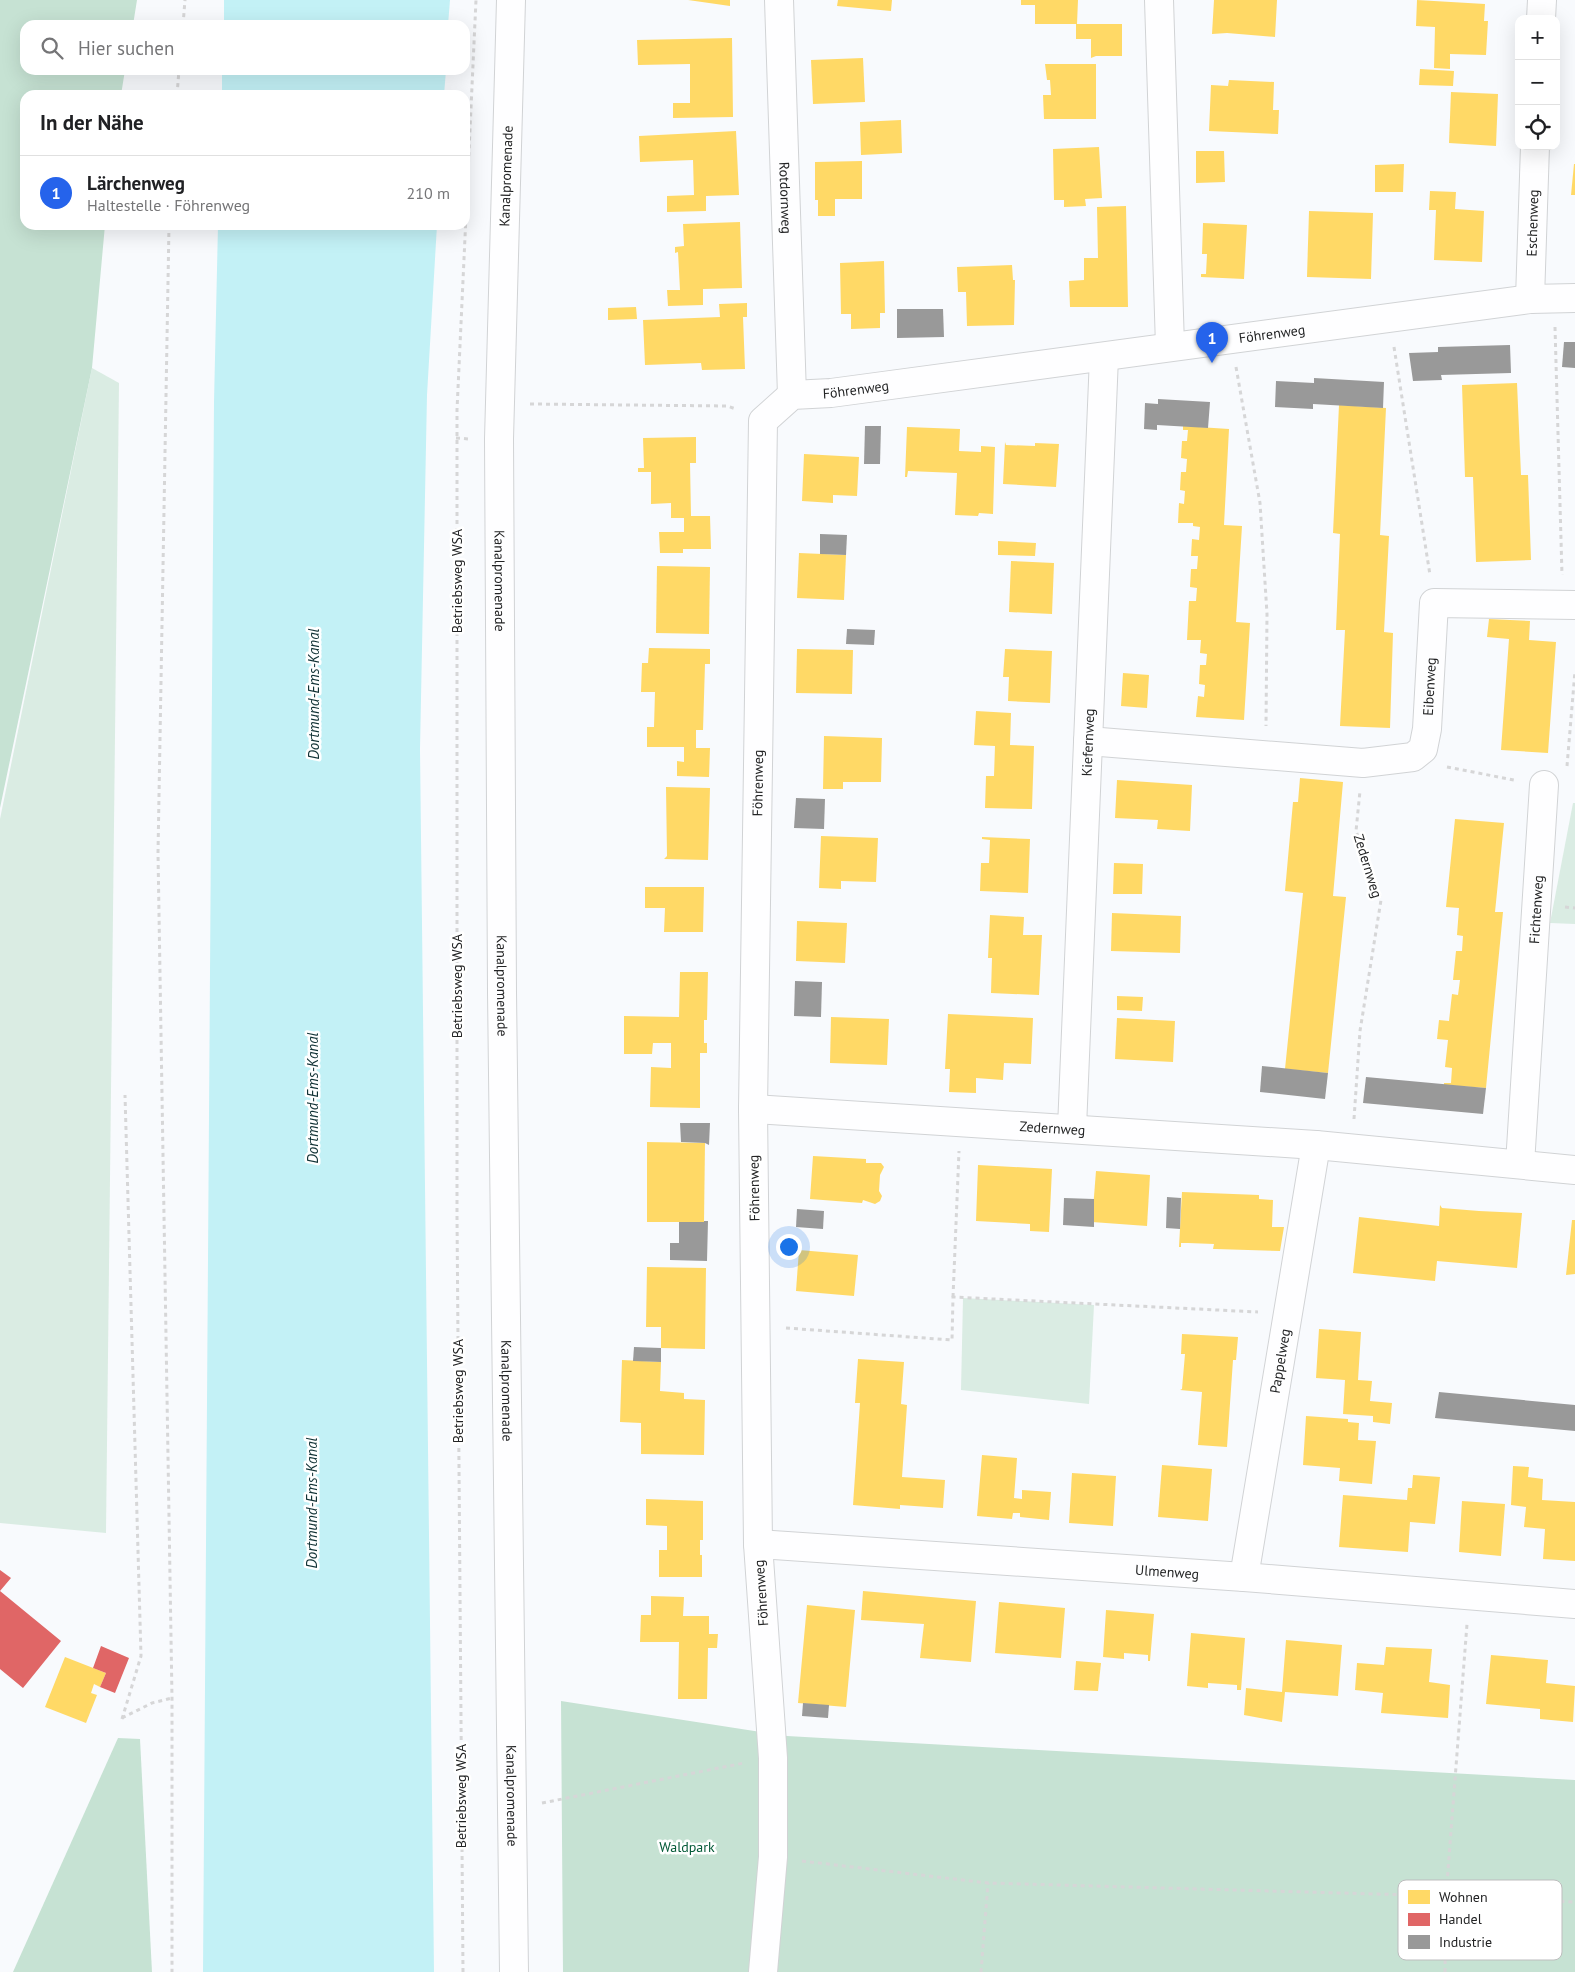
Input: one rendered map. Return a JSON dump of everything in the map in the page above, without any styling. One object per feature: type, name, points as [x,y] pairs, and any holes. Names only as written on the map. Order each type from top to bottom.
[{"type":"street","name":"Kanalpromenade","points":[[511,0],[499,459],[502,982],[514,1972]]},
{"type":"street","name":"Rotdornweg","points":[[779,0],[792,395]]},
{"type":"street","points":[[1159,0],[1170,346]]},
{"type":"street","points":[[1541,15],[1542,0]]},
{"type":"street","name":"Eschenweg","points":[[1535,150],[1553,299]]},
{"type":"street","name":"Föhrenweg","points":[[792,395],[831,393],[1170,346],[1553,299]]},
{"type":"street","name":"Kiefernweg","points":[[1072,1128],[1104,356]]},
{"type":"street","points":[[763,421],[792,395]]},
{"type":"street","name":"Föhrenweg","points":[[763,421],[753,1109],[758,1544],[773,1758],[773,1857],[763,1972]]},
{"type":"street","points":[[1434,603],[1569,605]]},
{"type":"street","name":"Eibenweg","points":[[1413,757],[1423,749],[1427,729],[1434,603]]},
{"type":"street","points":[[1088,741],[1363,763],[1413,757]]},
{"type":"street","name":"Fichtenweg","points":[[1520,1164],[1544,785]]},
{"type":"street","name":"Zedernweg","points":[[753,1109],[1316,1145],[1575,1170]]},
{"type":"street","name":"Pappelweg","points":[[1244,1577],[1316,1145]]},
{"type":"street","name":"Ulmenweg","points":[[758,1544],[1244,1577],[1575,1604]]},
{"type":"path","points":[[183,20],[185,0]]},
{"type":"path","name":"Betriebsweg WSA","points":[[470,131],[476,0]]},
{"type":"path","points":[[177,90],[179,75]]},
{"type":"path","points":[[169,230],[158,853],[172,1698],[172,1972]]},
{"type":"path","name":"Betriebsweg WSA","points":[[463,1972],[457,1215],[456,438],[465,230]]},
{"type":"path","points":[[1553,299],[1569,605]]},
{"type":"path","points":[[1390,319],[1434,603]]},
{"type":"path","points":[[1231,340],[1260,503],[1268,614],[1266,755]]},
{"type":"path","points":[[558,404],[727,406],[763,421]]},
{"type":"path","points":[[456,438],[475,439]]},
{"type":"path","points":[[1413,757],[1463,771],[1544,785],[1567,774],[1575,671]]},
{"type":"path","name":"Zedernweg","points":[[1352,1148],[1360,1032],[1381,900],[1356,831],[1363,763]]},
{"type":"path","points":[[125,1094],[141,1656],[122,1719],[152,1703],[172,1698]]},
{"type":"path","points":[[756,1326],[952,1340],[960,1121]]},
{"type":"path","points":[[953,1297],[1288,1313]]},
{"type":"path","points":[[1447,1880],[1469,1596]]},
{"type":"path","points":[[512,1803],[552,1803],[773,1758]]},
{"type":"path","points":[[773,1857],[988,1883],[1398,1895]]},
{"type":"path","points":[[981,1972],[988,1883]]},
{"type":"path","points":[[1562,1901],[1575,1902]]},
{"type":"shaded area","points":[[92,368],[119,383],[106,1533],[0,1523],[0,819]]},
{"type":"shaded area","points":[[1573,803],[1575,803],[1575,924],[1550,923]]},
{"type":"shaded area","points":[[963,1298],[1094,1305],[1089,1404],[961,1390]]},
{"type":"green space","points":[[0,0],[137,0],[134,20],[20,20],[20,75],[124,75],[122,90],[20,90],[20,230],[105,230],[92,368],[0,808]]},
{"type":"green space","name":"Waldpark","points":[[561,1701],[787,1736],[1575,1780],[1575,1972],[563,1972]]},
{"type":"green space","points":[[118,1738],[140,1739],[152,1972],[13,1972]]},
{"type":"water","points":[[224,0],[450,0],[448,20],[224,20]]},
{"type":"water","points":[[222,75],[446,75],[444,90],[222,90]]},
{"type":"water","name":"Dortmund-Ems-Kanal","points":[[218,230],[437,230],[427,395],[420,749],[434,1972],[203,1972],[214,402]]},
{"type":"building: Wohnen","points":[[688,0],[730,0],[730,6]]},
{"type":"building: Wohnen","points":[[838,0],[892,0],[891,11],[837,6]]},
{"type":"building: Wohnen","points":[[1021,0],[1078,0],[1077,24],[1122,24],[1122,56],[1096,56],[1091,58],[1091,39],[1076,39],[1076,24],[1035,24],[1035,5],[1021,5]]},
{"type":"building: Wohnen","points":[[1214,0],[1277,0],[1275,37],[1227,33],[1212,34]]},
{"type":"building: Wohnen","points":[[1417,0],[1485,4],[1484,21],[1488,21],[1486,55],[1450,54],[1450,69],[1434,68],[1435,27],[1416,26]]},
{"type":"building: Wohnen","points":[[732,38],[733,117],[673,118],[673,103],[690,103],[690,64],[638,65],[637,40]]},
{"type":"building: Wohnen","points":[[863,58],[865,102],[813,104],[811,60]]},
{"type":"building: Wohnen","points":[[1045,64],[1096,64],[1096,119],[1044,119],[1043,95],[1051,95],[1050,80],[1047,80]]},
{"type":"building: Wohnen","points":[[1420,69],[1454,71],[1453,86],[1419,85]]},
{"type":"building: Wohnen","points":[[1229,80],[1274,82],[1273,110],[1279,110],[1278,134],[1209,131],[1211,85],[1228,86]]},
{"type":"building: Wohnen","points":[[1451,92],[1498,94],[1496,146],[1449,143]]},
{"type":"building: Wohnen","points":[[901,120],[902,153],[861,155],[860,122]]},
{"type":"building: Wohnen","points":[[736,131],[739,195],[706,196],[706,211],[667,212],[667,196],[694,195],[693,160],[640,162],[639,136]]},
{"type":"building: Wohnen","points":[[1099,147],[1102,198],[1085,199],[1086,206],[1064,207],[1064,200],[1054,200],[1053,149]]},
{"type":"building: Wohnen","points":[[1196,151],[1224,151],[1225,182],[1196,183]]},
{"type":"building: Wohnen","points":[[862,161],[862,199],[835,199],[835,216],[818,216],[818,200],[815,200],[815,162]]},
{"type":"building: Wohnen","points":[[1404,164],[1403,192],[1375,192],[1375,165]]},
{"type":"building: Wohnen","points":[[1574,164],[1575,195],[1571,195]]},
{"type":"building: Wohnen","points":[[1430,191],[1456,192],[1455,209],[1484,211],[1482,262],[1434,260],[1436,210],[1429,210]]},
{"type":"building: Wohnen","points":[[1126,206],[1128,307],[1070,307],[1069,281],[1084,280],[1084,258],[1098,258],[1097,207]]},
{"type":"building: Wohnen","points":[[1309,211],[1373,213],[1371,279],[1307,277]]},
{"type":"building: Wohnen","points":[[740,222],[742,288],[703,289],[703,305],[668,306],[667,290],[680,290],[678,252],[675,253],[675,247],[684,246],[683,224]]},
{"type":"building: Wohnen","points":[[1203,223],[1247,225],[1244,279],[1201,277],[1201,274],[1206,274],[1207,254],[1202,254]]},
{"type":"building: Wohnen","points":[[884,261],[885,313],[880,313],[880,328],[851,329],[851,314],[841,314],[840,263]]},
{"type":"building: Wohnen","points":[[1012,265],[1013,280],[1015,280],[1014,325],[967,326],[966,292],[958,292],[957,267]]},
{"type":"building: Wohnen","points":[[747,303],[747,317],[743,317],[745,369],[702,370],[701,363],[645,365],[643,320],[720,317],[719,304]]},
{"type":"building: Wohnen","points":[[636,307],[637,319],[608,320],[608,308]]},
{"type":"building: Wohnen","points":[[1517,383],[1521,475],[1528,475],[1531,560],[1476,562],[1473,477],[1465,477],[1462,385]]},
{"type":"building: Wohnen","points":[[1339,405],[1386,408],[1380,535],[1389,536],[1384,632],[1393,633],[1390,728],[1340,726],[1345,630],[1336,630],[1340,534],[1333,533]]},
{"type":"building: Wohnen","points":[[1183,426],[1229,429],[1224,525],[1242,526],[1236,622],[1250,623],[1244,720],[1196,717],[1198,696],[1204,697],[1205,685],[1199,684],[1200,665],[1206,665],[1207,654],[1200,653],[1201,640],[1187,640],[1189,601],[1196,601],[1197,588],[1190,587],[1191,569],[1197,569],[1198,556],[1191,556],[1192,539],[1199,540],[1200,527],[1193,526],[1193,523],[1178,523],[1179,503],[1184,504],[1185,491],[1180,490],[1181,472],[1186,472],[1187,459],[1181,458],[1182,441],[1187,441],[1188,430],[1183,430]]},
{"type":"building: Wohnen","points":[[907,427],[960,429],[959,451],[981,452],[981,446],[995,447],[993,514],[979,513],[978,516],[955,515],[957,473],[908,471],[907,477],[905,477]]},
{"type":"building: Wohnen","points":[[696,437],[696,463],[690,463],[691,516],[710,516],[711,549],[683,549],[683,553],[660,553],[659,532],[684,532],[684,518],[671,518],[671,503],[651,504],[651,472],[638,472],[638,468],[644,468],[643,438]]},
{"type":"building: Wohnen","points":[[1005,442],[1006,445],[1035,446],[1035,443],[1059,444],[1056,487],[1003,484]]},
{"type":"building: Wohnen","points":[[804,454],[859,457],[857,496],[833,495],[833,503],[802,501]]},
{"type":"building: Wohnen","points":[[998,541],[1036,543],[1035,556],[998,555]]},
{"type":"building: Wohnen","points":[[799,553],[846,555],[844,600],[797,598]]},
{"type":"building: Wohnen","points":[[1011,561],[1054,563],[1052,614],[1009,612]]},
{"type":"building: Wohnen","points":[[657,566],[710,567],[709,634],[656,633]]},
{"type":"building: Wohnen","points":[[1489,619],[1530,621],[1529,640],[1556,642],[1548,753],[1501,750],[1509,639],[1487,637]]},
{"type":"building: Wohnen","points":[[649,648],[710,649],[710,664],[705,664],[703,730],[696,730],[696,748],[710,748],[709,777],[677,776],[677,761],[684,762],[684,747],[647,747],[647,727],[654,727],[655,692],[641,692],[642,663],[648,663]]},
{"type":"building: Wohnen","points":[[797,649],[853,650],[852,694],[796,693]]},
{"type":"building: Wohnen","points":[[1005,649],[1052,651],[1050,703],[1008,701],[1009,677],[1003,677]]},
{"type":"building: Wohnen","points":[[1123,673],[1149,675],[1147,708],[1121,706]]},
{"type":"building: Wohnen","points":[[976,711],[1011,713],[1010,745],[1034,746],[1032,809],[985,808],[986,776],[994,776],[995,746],[974,745]]},
{"type":"building: Wohnen","points":[[824,736],[882,738],[881,782],[843,782],[843,789],[823,789]]},
{"type":"building: Wohnen","points":[[1300,778],[1343,782],[1333,896],[1346,897],[1328,1073],[1285,1069],[1303,893],[1285,891],[1293,802],[1298,802]]},
{"type":"building: Wohnen","points":[[1117,780],[1192,785],[1190,831],[1157,829],[1158,820],[1115,818]]},
{"type":"building: Wohnen","points":[[666,787],[710,788],[708,860],[664,859],[667,856]]},
{"type":"building: Wohnen","points":[[1455,819],[1504,823],[1495,912],[1503,912],[1486,1088],[1444,1085],[1444,1083],[1451,1083],[1452,1068],[1445,1067],[1448,1040],[1437,1039],[1439,1020],[1449,1021],[1452,994],[1458,995],[1460,980],[1453,980],[1456,951],[1462,951],[1463,936],[1457,935],[1459,908],[1446,907]]},
{"type":"building: Wohnen","points":[[821,836],[878,838],[876,882],[841,881],[841,889],[819,888]]},
{"type":"building: Wohnen","points":[[982,837],[1030,839],[1028,893],[980,891],[981,863],[989,863],[990,840],[982,839]]},
{"type":"building: Wohnen","points":[[1114,863],[1143,864],[1142,894],[1113,894]]},
{"type":"building: Wohnen","points":[[645,887],[704,887],[703,932],[664,932],[665,908],[645,908]]},
{"type":"building: Wohnen","points":[[1112,913],[1181,916],[1180,953],[1111,951]]},
{"type":"building: Wohnen","points":[[990,915],[1024,917],[1023,935],[1042,935],[1039,995],[991,993],[992,958],[988,958]]},
{"type":"building: Wohnen","points":[[797,921],[847,923],[845,963],[796,961]]},
{"type":"building: Wohnen","points":[[680,972],[708,972],[707,1020],[704,1020],[704,1043],[707,1043],[707,1053],[700,1053],[700,1108],[650,1107],[651,1067],[671,1068],[671,1043],[653,1043],[652,1054],[624,1054],[624,1016],[679,1017]]},
{"type":"building: Wohnen","points":[[1117,996],[1143,997],[1142,1011],[1117,1010]]},
{"type":"building: Wohnen","points":[[948,1014],[1033,1018],[1031,1064],[1004,1063],[1003,1080],[976,1078],[976,1093],[949,1092],[950,1069],[945,1069]]},
{"type":"building: Wohnen","points":[[831,1017],[889,1019],[887,1065],[830,1063]]},
{"type":"building: Wohnen","points":[[1117,1018],[1175,1021],[1173,1062],[1115,1059]]},
{"type":"building: Wohnen","points":[[647,1142],[705,1143],[704,1222],[647,1222]]},
{"type":"building: Wohnen","points":[[813,1156],[866,1159],[866,1163],[881,1163],[884,1167],[880,1175],[879,1191],[882,1196],[880,1201],[875,1204],[863,1200],[862,1203],[810,1199]]},
{"type":"building: Wohnen","points":[[978,1165],[1052,1169],[1049,1232],[1030,1231],[1030,1224],[976,1221]]},
{"type":"building: Wohnen","points":[[1096,1171],[1150,1175],[1147,1226],[1092,1222]]},
{"type":"building: Wohnen","points":[[1182,1192],[1259,1195],[1259,1199],[1273,1200],[1272,1227],[1284,1227],[1280,1251],[1213,1249],[1214,1244],[1181,1243],[1181,1247],[1179,1247]]},
{"type":"building: Wohnen","points":[[1440,1205],[1442,1208],[1522,1213],[1517,1268],[1437,1261],[1435,1281],[1353,1273],[1359,1217],[1439,1226]]},
{"type":"building: Wohnen","points":[[1572,1220],[1575,1220],[1575,1274],[1566,1275]]},
{"type":"building: Wohnen","points":[[799,1250],[858,1255],[854,1296],[796,1291]]},
{"type":"building: Wohnen","points":[[647,1267],[706,1268],[705,1349],[661,1348],[661,1327],[646,1327]]},
{"type":"building: Wohnen","points":[[1319,1329],[1361,1332],[1358,1380],[1372,1381],[1370,1401],[1392,1403],[1390,1424],[1373,1422],[1373,1416],[1343,1414],[1345,1380],[1316,1378]]},
{"type":"building: Wohnen","points":[[1182,1334],[1238,1337],[1236,1360],[1233,1360],[1227,1447],[1198,1445],[1202,1392],[1180,1390],[1182,1389],[1185,1354],[1181,1354]]},
{"type":"building: Wohnen","points":[[858,1359],[904,1362],[901,1404],[907,1405],[902,1477],[945,1480],[943,1508],[900,1505],[900,1509],[853,1505],[860,1403],[855,1403]]},
{"type":"building: Wohnen","points":[[622,1360],[661,1362],[660,1391],[684,1393],[684,1399],[705,1400],[704,1455],[641,1454],[641,1423],[620,1422]]},
{"type":"building: Wohnen","points":[[1306,1416],[1348,1419],[1348,1422],[1359,1423],[1358,1440],[1376,1441],[1372,1484],[1339,1481],[1340,1468],[1303,1465]]},
{"type":"building: Wohnen","points":[[982,1455],[1017,1458],[1014,1498],[1022,1499],[1022,1490],[1051,1492],[1049,1520],[1020,1517],[1020,1513],[1013,1513],[1012,1519],[977,1516]]},
{"type":"building: Wohnen","points":[[1162,1465],[1212,1469],[1208,1521],[1158,1517]]},
{"type":"building: Wohnen","points":[[1513,1466],[1529,1467],[1528,1477],[1543,1479],[1542,1500],[1575,1502],[1575,1561],[1543,1559],[1545,1529],[1524,1527],[1526,1507],[1511,1505]]},
{"type":"building: Wohnen","points":[[1072,1473],[1116,1476],[1113,1526],[1069,1523]]},
{"type":"building: Wohnen","points":[[1413,1475],[1440,1477],[1435,1524],[1410,1522],[1408,1552],[1339,1547],[1343,1495],[1407,1500],[1408,1488],[1412,1488]]},
{"type":"building: Wohnen","points":[[646,1499],[703,1501],[703,1540],[700,1540],[702,1577],[659,1577],[659,1550],[667,1550],[667,1526],[646,1525]]},
{"type":"building: Wohnen","points":[[1462,1501],[1505,1504],[1501,1556],[1459,1552]]},
{"type":"building: Wohnen","points":[[863,1591],[976,1601],[971,1662],[920,1658],[924,1624],[861,1620]]},
{"type":"building: Wohnen","points":[[651,1596],[684,1597],[683,1616],[709,1616],[709,1634],[718,1634],[717,1648],[708,1648],[707,1699],[678,1699],[679,1642],[640,1642],[641,1615],[651,1615]]},
{"type":"building: Wohnen","points":[[999,1602],[1065,1608],[1061,1658],[995,1653]]},
{"type":"building: Wohnen","points":[[807,1605],[855,1610],[846,1707],[798,1703]]},
{"type":"building: Wohnen","points":[[1106,1610],[1154,1614],[1150,1661],[1148,1661],[1148,1655],[1124,1653],[1124,1659],[1103,1657]]},
{"type":"building: Wohnen","points":[[1191,1633],[1245,1638],[1241,1690],[1237,1690],[1237,1685],[1208,1683],[1208,1688],[1187,1686]]},
{"type":"building: Wohnen","points":[[1286,1640],[1342,1645],[1338,1696],[1285,1692],[1282,1722],[1244,1715],[1246,1688],[1282,1692]]},
{"type":"building: Wohnen","points":[[1386,1647],[1432,1649],[1429,1682],[1450,1685],[1448,1718],[1381,1713],[1383,1693],[1355,1690],[1357,1663],[1384,1665]]},
{"type":"building: Wohnen","points":[[1491,1655],[1548,1660],[1546,1683],[1575,1686],[1573,1722],[1540,1719],[1540,1709],[1486,1704]]},
{"type":"building: Wohnen","points":[[65,1657],[106,1673],[100,1687],[94,1684],[91,1693],[97,1695],[86,1723],[45,1707]]},
{"type":"building: Wohnen","points":[[1076,1661],[1101,1663],[1098,1691],[1074,1690]]},
{"type":"building: Handel","points":[[0,1570],[11,1578],[0,1591]]},
{"type":"building: Handel","points":[[0,1591],[61,1641],[23,1688],[0,1669]]},
{"type":"building: Handel","points":[[101,1646],[129,1658],[115,1693],[100,1687],[106,1673],[93,1668]]},
{"type":"building: Industrie","points":[[897,309],[943,309],[944,337],[897,338]]},
{"type":"building: Industrie","points":[[1564,342],[1575,342],[1575,368],[1562,367]]},
{"type":"building: Industrie","points":[[1510,345],[1511,373],[1441,375],[1442,380],[1413,381],[1409,353],[1438,352],[1438,347]]},
{"type":"building: Industrie","points":[[1314,378],[1384,382],[1383,408],[1313,404],[1313,409],[1275,407],[1276,381],[1314,383]]},
{"type":"building: Industrie","points":[[1158,399],[1210,402],[1208,428],[1157,425],[1157,430],[1144,429],[1145,403],[1158,404]]},
{"type":"building: Industrie","points":[[865,426],[881,426],[880,464],[864,464]]},
{"type":"building: Industrie","points":[[820,534],[847,535],[846,555],[820,554]]},
{"type":"building: Industrie","points":[[847,629],[875,630],[874,645],[846,644]]},
{"type":"building: Industrie","points":[[796,798],[825,799],[824,829],[794,828]]},
{"type":"building: Industrie","points":[[795,981],[822,982],[821,1017],[794,1016]]},
{"type":"building: Industrie","points":[[1262,1066],[1328,1073],[1325,1099],[1260,1092]]},
{"type":"building: Industrie","points":[[1366,1077],[1486,1088],[1483,1114],[1363,1103]]},
{"type":"building: Industrie","points":[[680,1123],[710,1123],[709,1145],[705,1143],[681,1142]]},
{"type":"building: Industrie","points":[[1167,1197],[1181,1198],[1180,1229],[1166,1228]]},
{"type":"building: Industrie","points":[[1064,1198],[1094,1199],[1094,1227],[1063,1225]]},
{"type":"building: Industrie","points":[[797,1209],[824,1211],[823,1229],[796,1227]]},
{"type":"building: Industrie","points":[[708,1221],[707,1261],[670,1260],[670,1243],[679,1243],[679,1222]]},
{"type":"building: Industrie","points":[[634,1347],[661,1348],[661,1362],[633,1361]]},
{"type":"building: Industrie","points":[[1439,1392],[1575,1405],[1575,1431],[1435,1418]]},
{"type":"building: Industrie","points":[[803,1703],[829,1705],[828,1718],[802,1716]]},
{"type":"place","name":"Lärchenweg","points":[[1212,363]]}]
